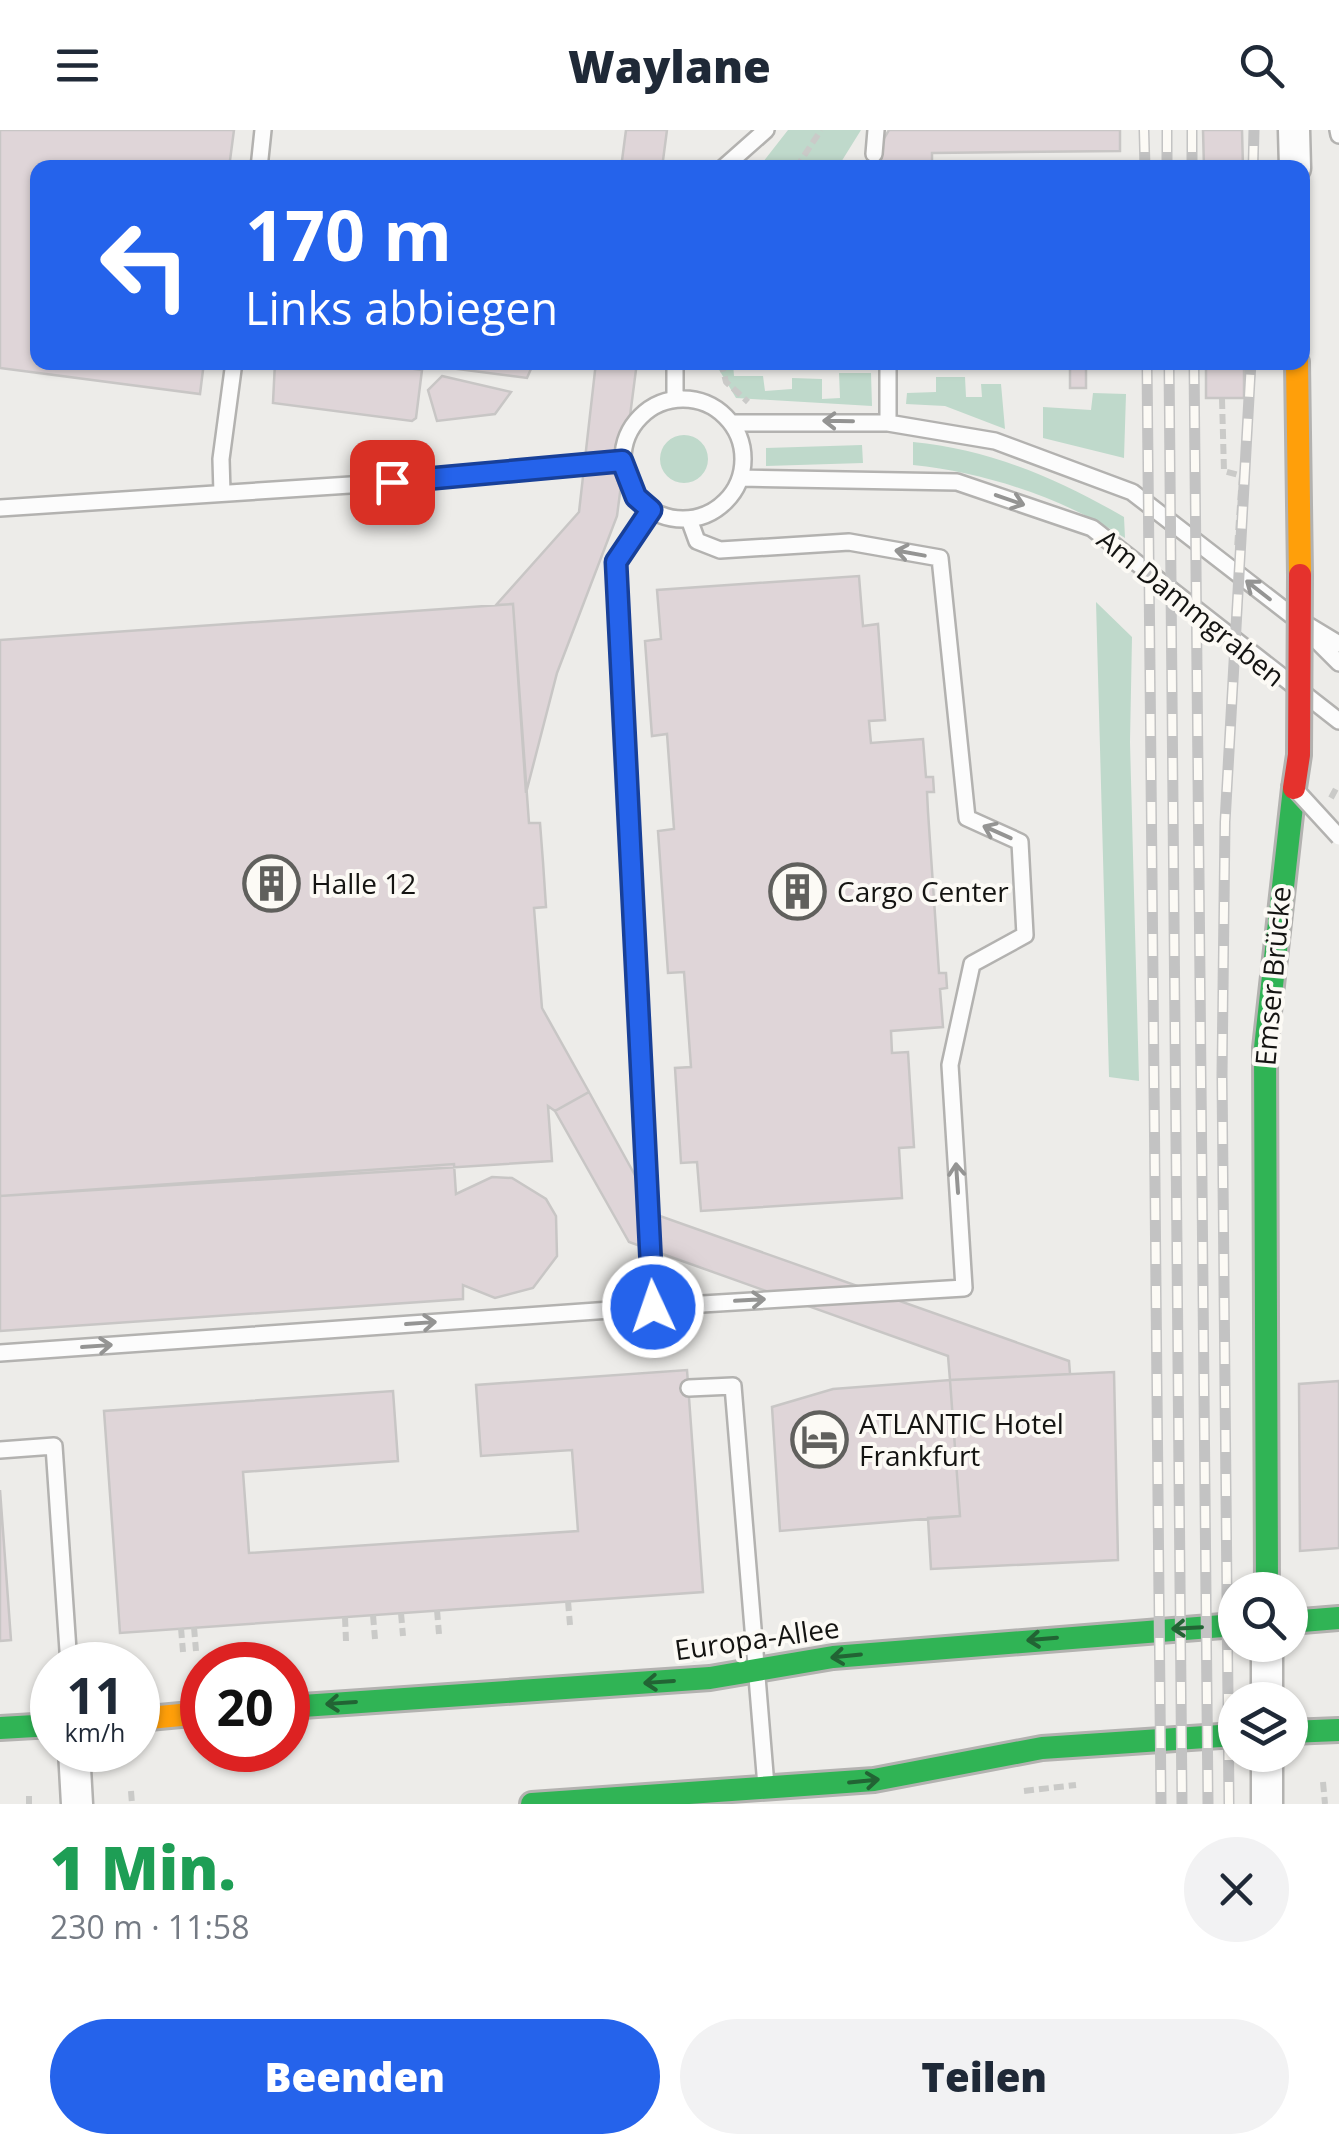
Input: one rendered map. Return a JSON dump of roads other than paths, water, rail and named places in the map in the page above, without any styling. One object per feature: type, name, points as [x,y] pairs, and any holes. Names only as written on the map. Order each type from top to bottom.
[{"type":"street","points":[[1294,130],[1295,160]]},
{"type":"street","name":"Emser Brücke","points":[[1267,1572],[1265,1048],[1294,788],[1301,609],[1297,370]]},
{"type":"street","points":[[1308,1621],[1339,1618]]},
{"type":"street","name":"Europa-Allee","points":[[310,1706],[692,1680],[833,1657],[1218,1627]]},
{"type":"street","points":[[0,1728],[30,1726]]},
{"type":"street","points":[[1308,1731],[1339,1730]]},
{"type":"street","points":[[532,1804],[767,1796],[1042,1748],[1218,1736]]},
{"type":"street","points":[[76,1772],[78,1804]]},
{"type":"street","points":[[1267,1772],[1268,1804]]},
{"type":"lane","points":[[259,160],[263,130]]},
{"type":"lane","points":[[732,160],[766,130]]},
{"type":"lane","points":[[874,154],[876,130]]},
{"type":"lane","points":[[222,493],[221,459],[233,370]]},
{"type":"lane","points":[[675,370],[675,399]]},
{"type":"lane","points":[[888,370],[888,423]]},
{"type":"lane","points":[[675,399],[707,404],[732,423],[740,440],[740,478],[720,506],[689,518],[651,510],[636,497],[622,461],[632,427],[658,404],[675,399]]},
{"type":"lane","name":"Am Dammgraben","points":[[732,423],[888,423],[995,441],[1132,492],[1291,615],[1339,644]]},
{"type":"lane","points":[[0,508],[622,461]]},
{"type":"lane","name":"Am Dammgraben","points":[[740,478],[957,482],[1092,528],[1339,722]]},
{"type":"lane","points":[[651,510],[616,562],[653,1307]]},
{"type":"lane","points":[[0,1353],[964,1288],[950,1065],[972,964],[1024,935],[1020,842],[967,818],[940,558],[849,542],[720,550],[698,541],[689,518]]},
{"type":"lane","points":[[1291,615],[1339,663]]},
{"type":"lane","points":[[1294,788],[1339,836]]},
{"type":"lane","points":[[689,1388],[733,1386],[767,1796]]},
{"type":"lane","points":[[0,1450],[54,1446],[67,1642]]},
{"type":"railway","points":[[1144,130],[1145,160]]},
{"type":"railway","points":[[1167,130],[1167,160]]},
{"type":"railway","points":[[1192,130],[1192,160]]},
{"type":"railway","points":[[1253,160],[1254,130]]},
{"type":"railway","points":[[1147,370],[1161,1804]]},
{"type":"railway","points":[[1169,370],[1182,1804]]},
{"type":"railway","points":[[1194,370],[1208,1804]]},
{"type":"railway","points":[[1229,1804],[1222,1075],[1225,822],[1251,370]]},
{"type":"place","name":"Halle 12","points":[[272,884]]},
{"type":"place","name":"Cargo Center","points":[[798,892]]},
{"type":"place","name":"ATLANTIC Hotel Frankfurt","points":[[820,1440]]}]
